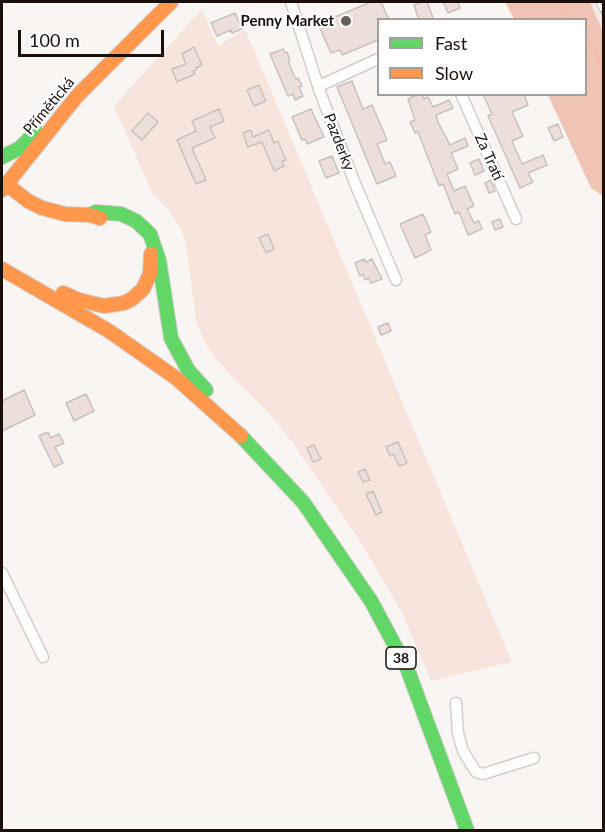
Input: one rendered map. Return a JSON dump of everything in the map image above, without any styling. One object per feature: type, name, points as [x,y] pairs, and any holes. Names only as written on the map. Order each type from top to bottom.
[{"type":"main road","name":"Přímětická","points":[[3,185],[77,96],[171,2]]},
{"type":"main road","points":[[2,157],[20,148],[77,96]]},
{"type":"main road","points":[[3,185],[42,208],[65,214],[89,215],[123,222],[141,234],[151,254],[150,274],[143,289],[132,299],[113,306],[94,304],[67,295],[23,272],[7,272]]},
{"type":"main road","points":[[89,215],[96,212],[121,214],[136,221],[150,234],[156,248],[168,326],[176,350],[197,381],[260,443],[282,478]]},
{"type":"main road","name":"38","points":[[7,272],[109,331],[176,378],[227,421],[282,478],[317,521],[371,601],[407,668],[438,748],[466,831]]},
{"type":"street","name":"Pazderky","points":[[291,2],[320,93],[396,280]]},
{"type":"street","points":[[319,86],[377,59]]},
{"type":"street","name":"Za Tratí","points":[[462,96],[516,219]]},
{"type":"street","points":[[2,573],[43,657]]},
{"type":"street","points":[[456,703],[458,733],[463,751],[476,772],[483,774],[534,758]]},
{"type":"shaded area","points":[[505,2],[590,2],[603,32],[603,196],[591,188],[548,96],[587,96],[587,18],[513,18]]},
{"type":"shaded area","points":[[590,2],[603,2],[603,32]]},
{"type":"shaded area","points":[[202,9],[218,46],[245,29],[512,662],[431,681],[401,611],[358,538],[292,442],[267,411],[229,374],[206,345],[196,321],[186,244],[181,229],[170,212],[153,195],[114,106]]},
{"type":"building","points":[[371,2],[381,2],[388,18],[377,18],[377,40],[342,55],[340,50],[331,53],[318,24]]},
{"type":"building","points":[[427,2],[433,18],[418,18],[414,5]]},
{"type":"building","points":[[443,2],[458,2],[460,8],[448,13]]},
{"type":"building","points":[[235,13],[242,29],[232,33],[231,30],[217,36],[211,23]]},
{"type":"building","points":[[194,47],[202,65],[193,71],[195,74],[177,82],[172,69],[186,64],[182,54]]},
{"type":"building","points":[[283,49],[285,53],[287,52],[294,75],[302,86],[299,87],[303,96],[295,100],[293,94],[288,96],[270,54]]},
{"type":"building","points":[[352,81],[363,109],[372,105],[387,140],[377,144],[385,164],[390,162],[396,176],[377,184],[337,87]]},
{"type":"building","points":[[259,85],[266,101],[254,106],[247,90]]},
{"type":"building","points":[[415,96],[423,96],[424,99],[428,97],[433,107],[449,100],[453,108],[436,115],[438,122],[450,145],[465,138],[468,146],[451,153],[458,169],[447,174],[454,191],[465,186],[474,206],[467,209],[474,223],[479,221],[482,229],[468,235],[459,212],[455,214],[443,184],[439,186],[418,132],[415,133],[410,122],[415,120],[408,99]]},
{"type":"building","points":[[484,96],[525,96],[528,105],[512,112],[523,136],[512,141],[522,164],[543,155],[547,165],[528,173],[533,182],[520,188],[488,116],[492,114]]},
{"type":"building","points":[[219,109],[224,121],[210,127],[215,138],[192,148],[206,180],[196,184],[177,140],[196,131],[192,121]]},
{"type":"building","points":[[311,109],[324,137],[307,144],[305,139],[302,140],[292,117]]},
{"type":"building","points":[[148,113],[158,122],[142,140],[132,131]]},
{"type":"building","points":[[558,124],[563,137],[554,141],[548,128]]},
{"type":"building","points":[[251,130],[253,137],[269,130],[274,143],[278,141],[286,160],[282,161],[284,166],[274,171],[262,142],[248,147],[243,133]]},
{"type":"building","points":[[332,156],[339,173],[326,178],[319,161]]},
{"type":"building","points":[[479,159],[484,171],[475,175],[470,163]]},
{"type":"building","points":[[491,180],[495,191],[489,193],[485,183]]},
{"type":"building","points":[[423,214],[431,232],[425,235],[431,250],[415,258],[400,224]]},
{"type":"building","points":[[500,219],[503,227],[495,230],[492,222]]},
{"type":"building","points":[[268,234],[274,249],[266,253],[259,238]]},
{"type":"building","points":[[364,259],[366,262],[372,259],[382,279],[371,283],[369,278],[365,280],[363,274],[360,276],[355,263]]},
{"type":"building","points":[[388,323],[391,331],[381,335],[378,327]]},
{"type":"building","points":[[24,390],[35,415],[2,431],[2,401]]},
{"type":"building","points":[[86,394],[94,411],[74,421],[66,403]]},
{"type":"building","points":[[48,432],[51,438],[59,434],[64,443],[55,447],[63,463],[54,467],[39,436]]},
{"type":"building","points":[[398,442],[407,463],[399,466],[394,455],[390,456],[386,447]]},
{"type":"building","points":[[314,445],[321,459],[313,462],[307,448]]},
{"type":"building","points":[[365,469],[370,480],[363,482],[358,472]]},
{"type":"building","points":[[373,491],[382,512],[376,515],[366,494]]},
{"type":"waterway","points":[[560,2],[569,18]]},
{"type":"waterway","points":[[587,38],[604,75]]},
{"type":"railway","points":[[598,2],[604,14]]},
{"type":"traffic: fast","points":[[2,157],[20,148],[36,132]]},
{"type":"traffic: fast","points":[[89,215],[96,212],[121,214],[136,221],[150,234],[159,260],[171,338],[188,370],[206,390]]},
{"type":"traffic: fast","points":[[241,436],[303,502],[371,601],[407,668],[467,830]]},
{"type":"traffic: slow","points":[[2,190],[77,96],[171,2]]},
{"type":"traffic: slow","points":[[6,184],[28,201],[42,208],[65,214],[100,218]]},
{"type":"traffic: slow","points":[[63,293],[79,300],[104,306],[124,303],[143,289],[150,274],[151,254]]},
{"type":"traffic: slow","points":[[2,269],[109,331],[176,378],[241,436]]},
{"type":"place","name":"Penny Market","points":[[346,21]]}]
